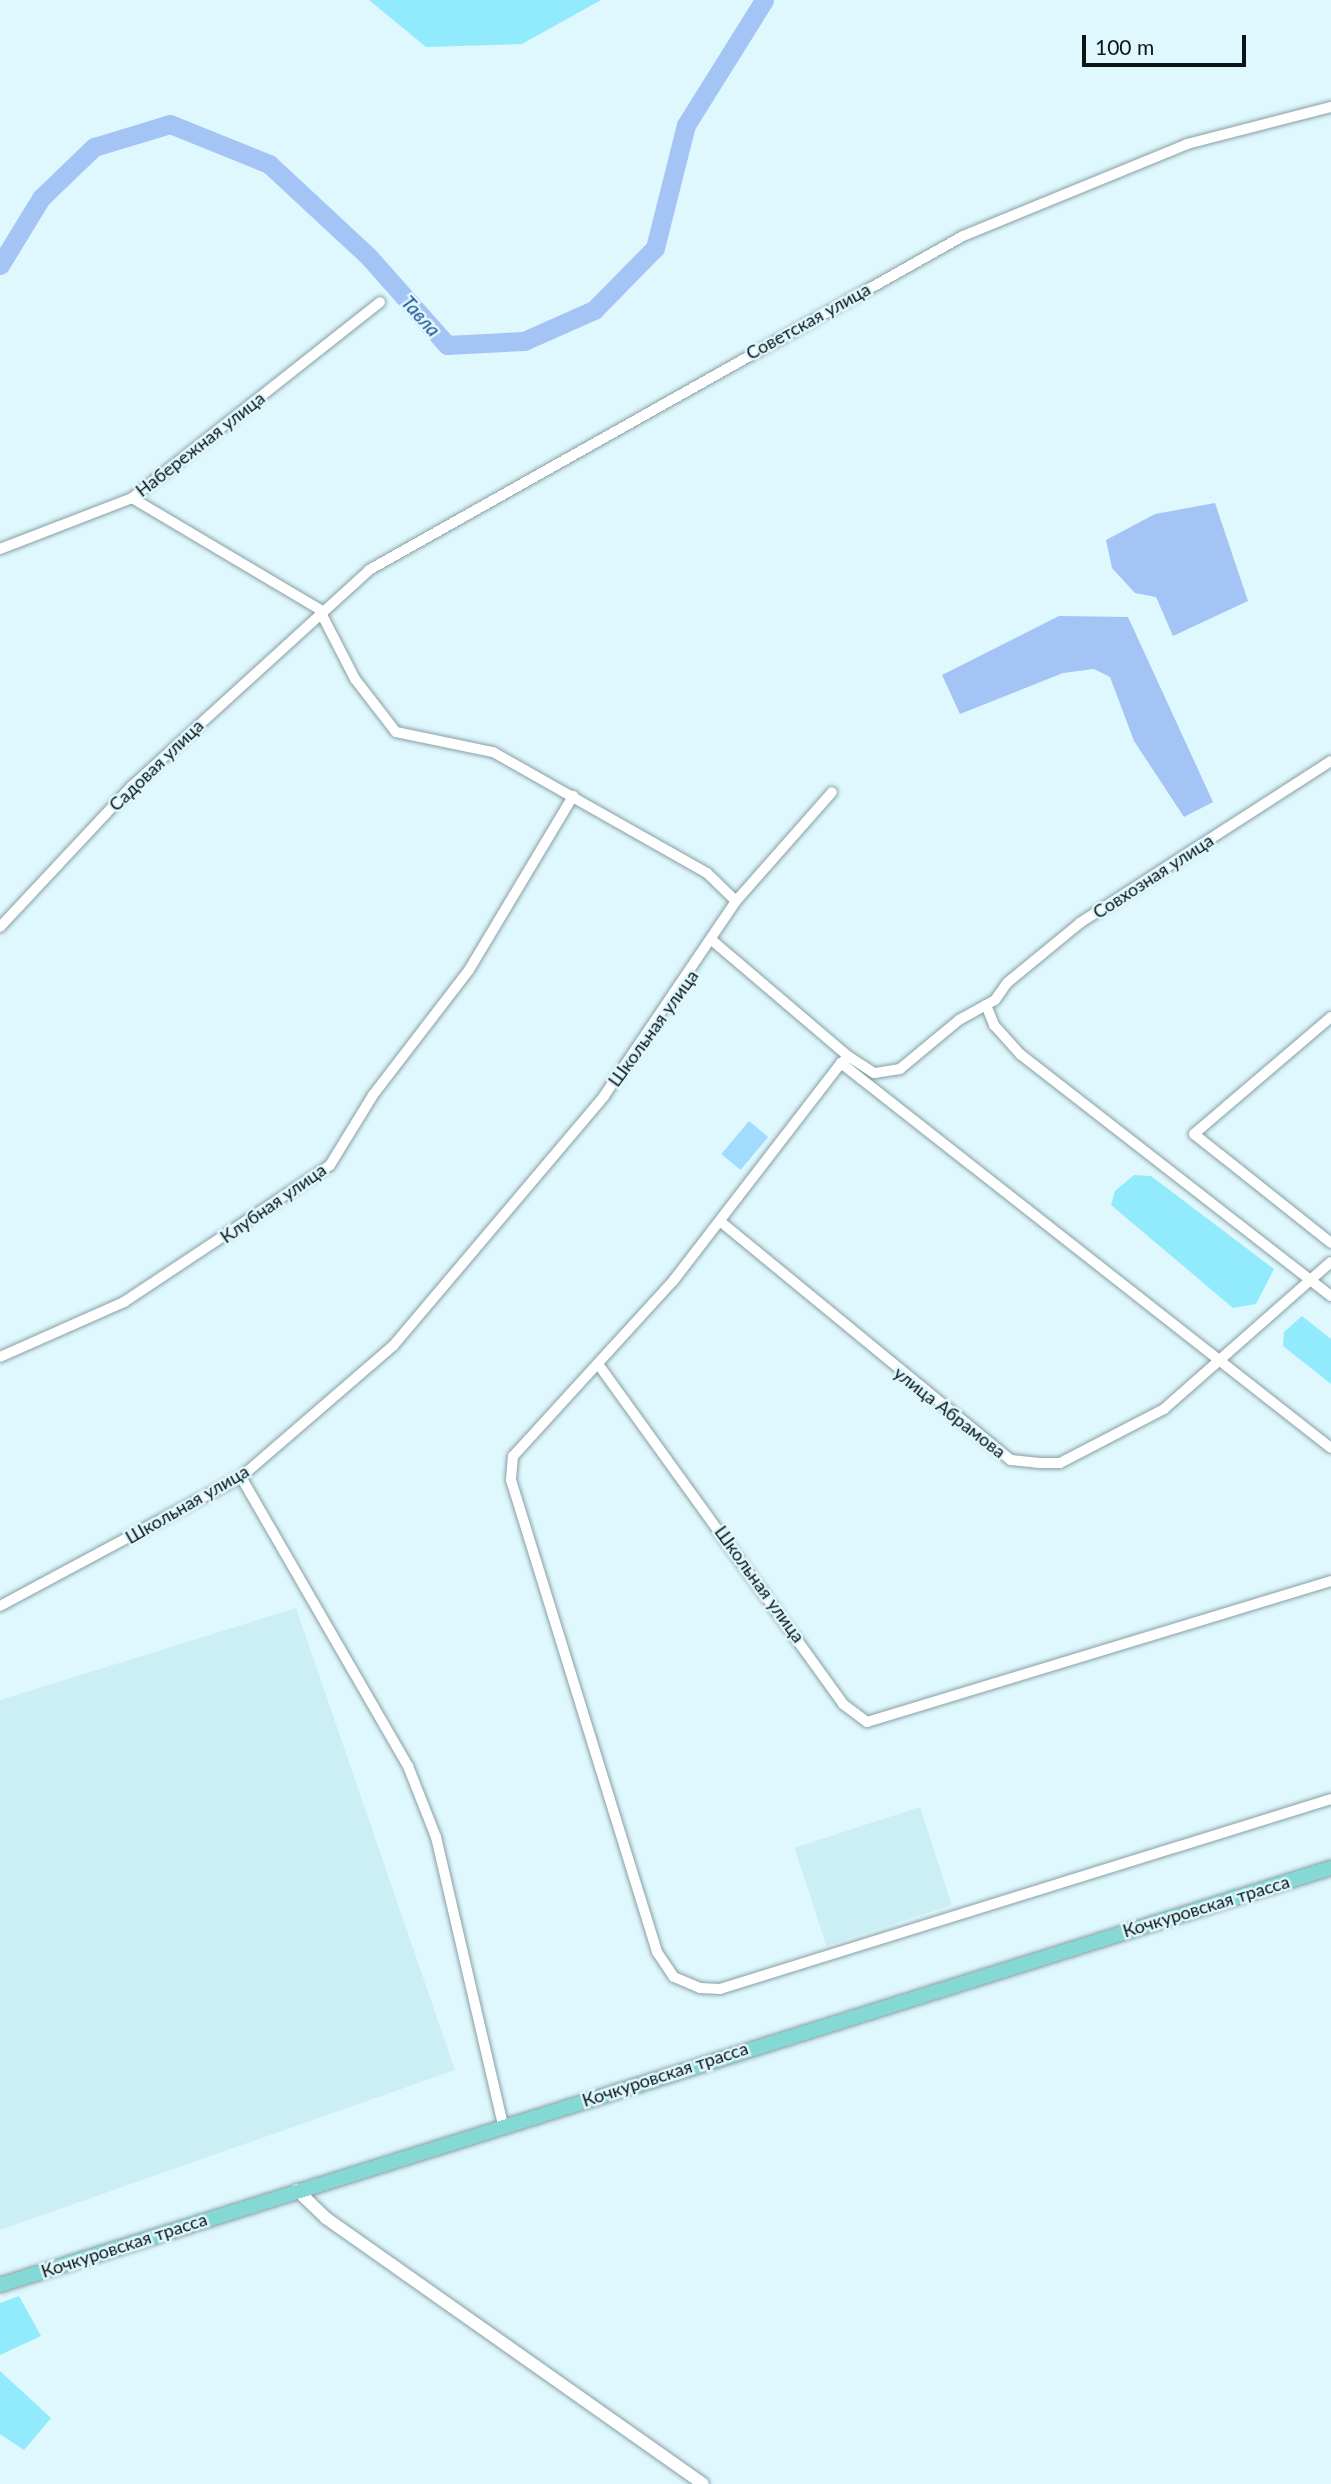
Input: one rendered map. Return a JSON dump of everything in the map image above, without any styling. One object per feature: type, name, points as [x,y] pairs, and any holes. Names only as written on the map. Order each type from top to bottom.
[{"type":"main road","name":"Кочкуровская трасса","points":[[0,2285],[503,2125],[1331,1868]]},
{"type":"street","name":"Советская улица","points":[[319,609],[416,543],[963,236],[1187,144],[1331,107]]},
{"type":"street","name":"Набережная улица","points":[[0,549],[132,498],[380,302]]},
{"type":"street","points":[[132,498],[319,609],[355,679],[397,732],[493,752],[706,873],[736,901]]},
{"type":"street","name":"Садовая улица","points":[[0,927],[132,786],[319,609]]},
{"type":"street","name":"Совхозная улица","points":[[845,1060],[874,1073],[900,1069],[986,1004],[1080,923],[1331,761]]},
{"type":"street","name":"Школьная улица","points":[[0,1606],[241,1477],[393,1346],[604,1096],[714,942],[736,901],[832,792]]},
{"type":"street","name":"Клубная улица","points":[[0,1357],[124,1302],[330,1165],[494,927],[572,796]]},
{"type":"street","points":[[714,942],[845,1060],[1217,1362],[1331,1448]]},
{"type":"street","points":[[986,1004],[994,1025],[1020,1054],[1331,1296]]},
{"type":"street","points":[[1331,1017],[1194,1134],[1331,1242]]},
{"type":"street","points":[[845,1060],[721,1222],[598,1364],[513,1456],[511,1480],[657,1952],[674,1977],[720,1989],[1331,1798]]},
{"type":"street","name":"улица Абрамова","points":[[721,1222],[1011,1460],[1060,1463],[1164,1409],[1331,1262]]},
{"type":"street","name":"Школьная улица","points":[[598,1364],[843,1704],[867,1722],[1331,1581]]},
{"type":"street","points":[[241,1477],[408,1766],[436,1838],[503,2125]]},
{"type":"street","points":[[297,2190],[326,2218],[703,2484]]},
{"type":"shaded area","points":[[369,0],[601,0],[522,44],[426,47]]},
{"type":"shaded area","points":[[1215,503],[1248,601],[1173,636],[1156,597],[1135,593],[1112,568],[1106,540],[1155,514]]},
{"type":"shaded area","points":[[1059,616],[1128,617],[1213,802],[1184,817],[1134,741],[1110,677],[1094,669],[1063,673],[960,714],[942,675]]},
{"type":"shaded area","points":[[1134,1175],[1151,1176],[1274,1269],[1256,1304],[1233,1308],[1111,1205],[1115,1191]]},
{"type":"shaded area","points":[[1302,1316],[1331,1339],[1331,1384],[1283,1346],[1284,1332]]},
{"type":"shaded area","points":[[296,1608],[455,2070],[0,2230],[0,1700]]},
{"type":"shaded area","points":[[920,1807],[952,1905],[826,1946],[794,1848]]},
{"type":"shaded area","points":[[19,2296],[41,2336],[0,2355],[0,2303]]},
{"type":"shaded area","points":[[0,2371],[51,2418],[24,2450],[0,2434]]},
{"type":"building","points":[[749,1121],[768,1137],[741,1170],[721,1154]]},
{"type":"waterway","name":"Тавла","points":[[0,265],[41,198],[94,147],[170,124],[269,164],[368,256],[447,345],[524,341],[594,310],[655,248],[686,125],[764,0]]}]
